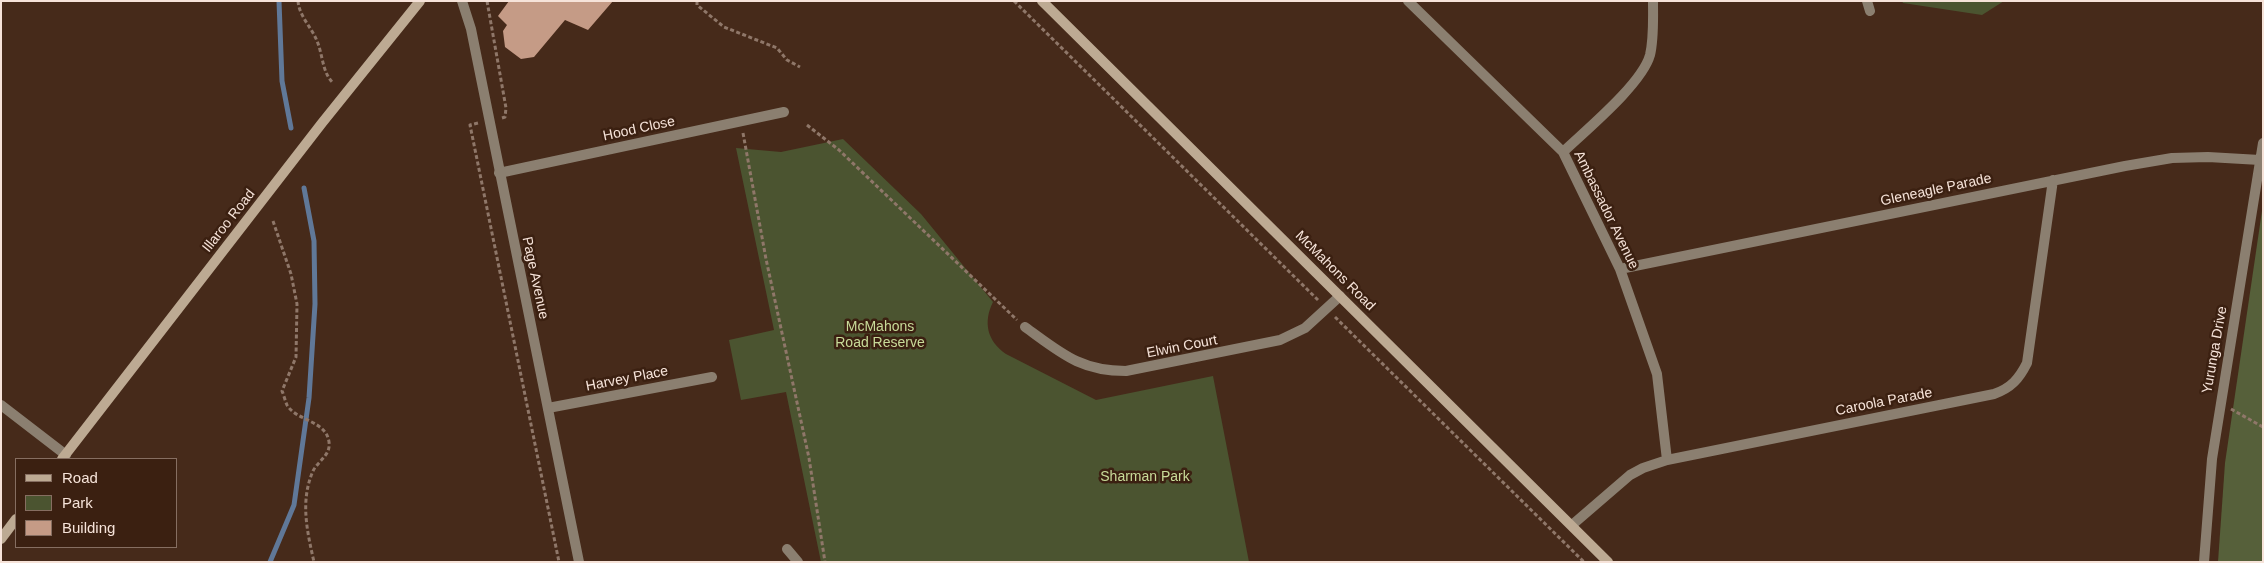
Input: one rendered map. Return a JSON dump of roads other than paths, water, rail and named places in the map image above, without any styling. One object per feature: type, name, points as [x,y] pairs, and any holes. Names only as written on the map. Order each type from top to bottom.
[{"type":"main road","name":"Illaroo Road","points":[[64,457],[328,115],[420,1]]},
{"type":"main road","name":"McMahons Road","points":[[1042,1],[1608,562]]},
{"type":"main road","points":[[1,539],[15,520]]},
{"type":"street","name":"Page Avenue","points":[[462,1],[471,29],[579,562]]},
{"type":"street","name":"Ambassador Avenue","points":[[1408,1],[1563,152],[1620,269],[1657,374],[1667,460]]},
{"type":"street","points":[[1563,152],[1631,87],[1649,57],[1653,1]]},
{"type":"street","name":"Hood Close","points":[[499,173],[784,112]]},
{"type":"street","name":"Yurunga Drive","points":[[2204,562],[2212,459],[2220,402],[2263,143]]},
{"type":"street","name":"Gleneagle Parade","points":[[1620,269],[2053,180],[2172,158],[2208,157],[2260,160]]},
{"type":"street","name":"Caroola Parade","points":[[1572,525],[1630,475],[1643,468],[1667,460],[1994,394],[2009,387],[2020,377],[2028,355],[2053,180]]},
{"type":"street","name":"Elwin Court","points":[[1025,327],[1062,354],[1085,366],[1104,371],[1126,371],[1280,340],[1305,328],[1340,296]]},
{"type":"street","name":"Harvey Place","points":[[548,408],[712,376]]},
{"type":"street","points":[[1,405],[64,457]]},
{"type":"street","points":[[787,549],[798,562]]},
{"type":"waterway","points":[[279,1],[282,81],[291,128]]},
{"type":"waterway","points":[[270,562],[294,505],[309,398],[315,304],[314,241],[304,188]]},
{"type":"park label","name":"McMahons Road Reserve","points":[[880,336]]},
{"type":"park label","name":"Sharman Park","points":[[1145,477]]}]
